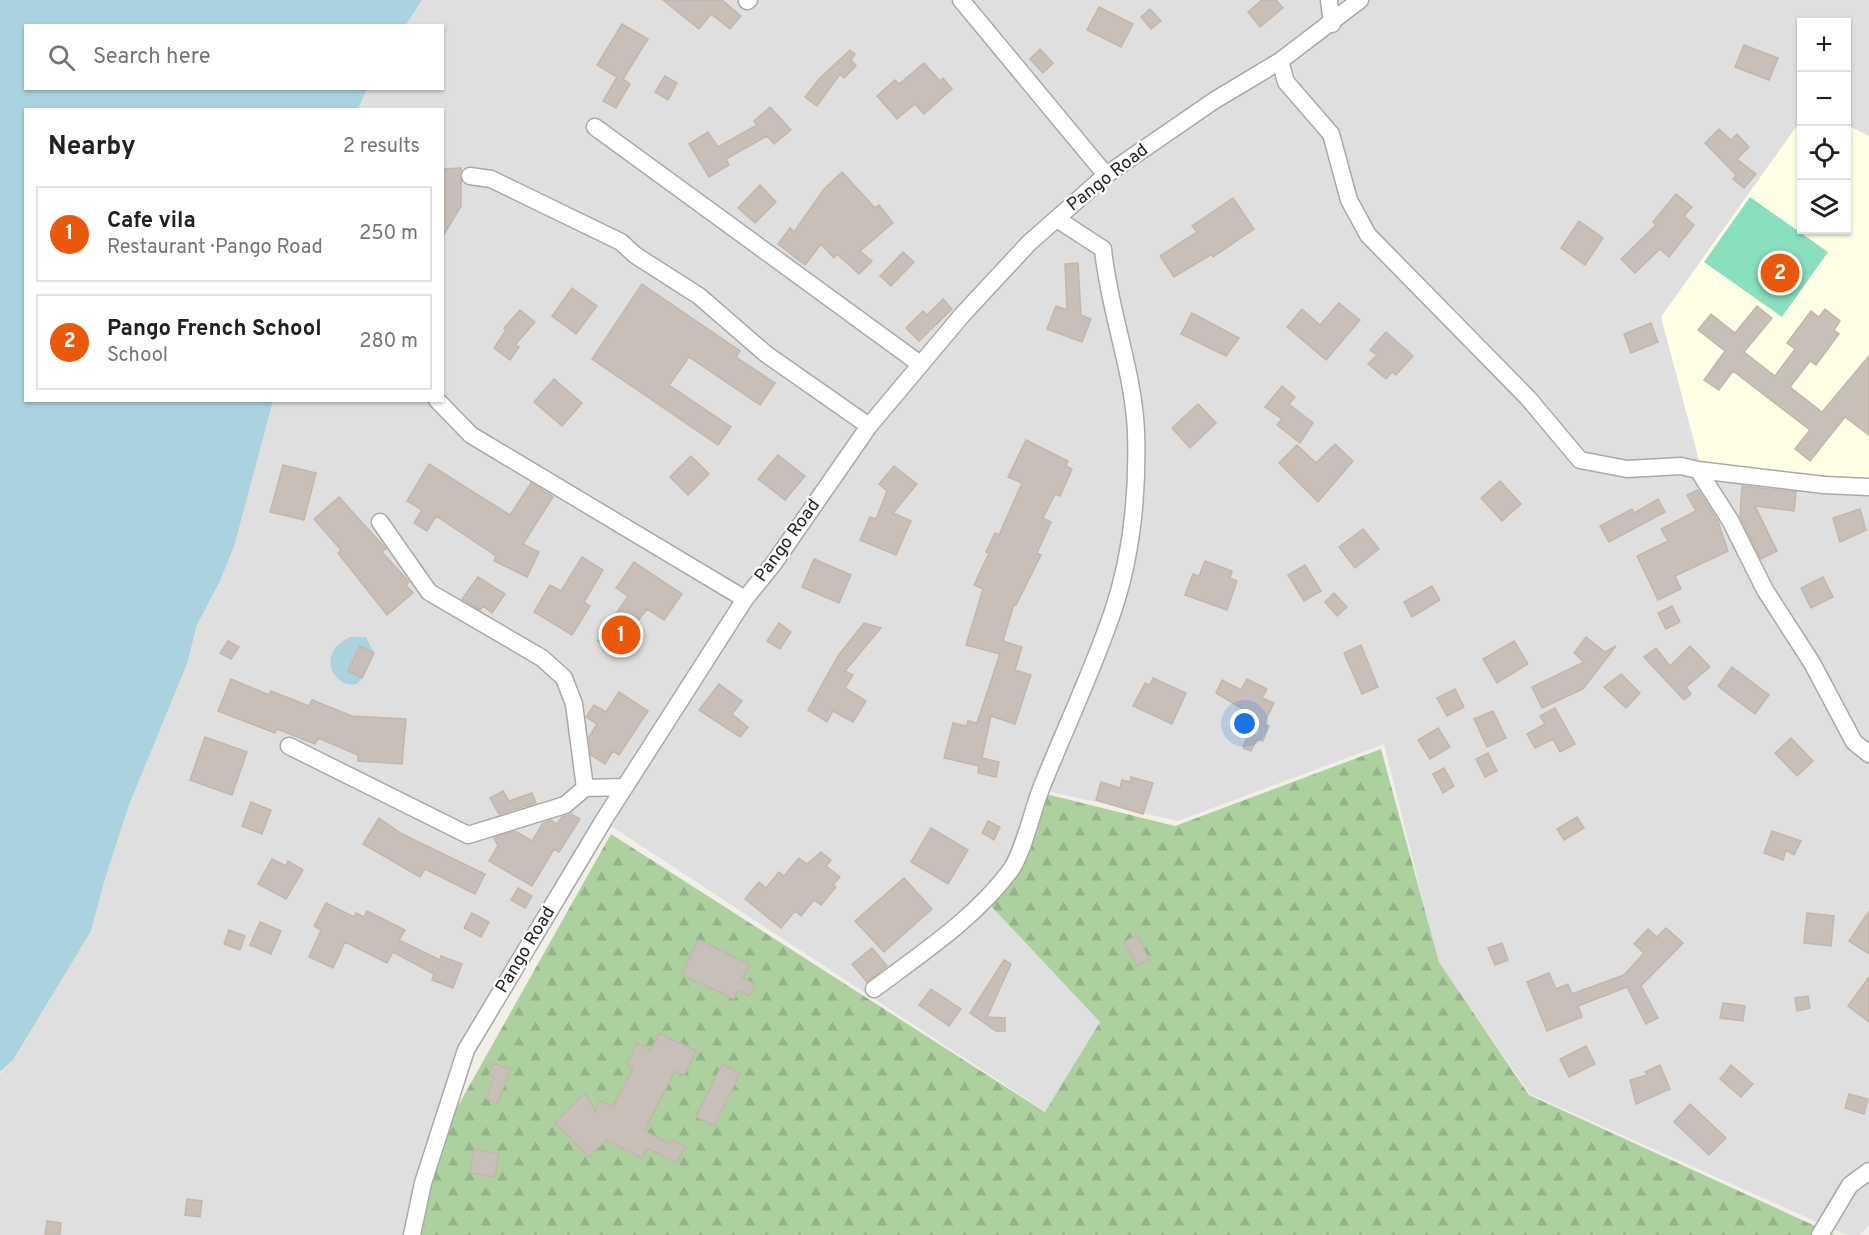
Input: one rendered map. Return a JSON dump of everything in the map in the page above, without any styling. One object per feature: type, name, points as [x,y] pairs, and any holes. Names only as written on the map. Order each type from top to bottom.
[{"type":"street","points":[[961,0],[1106,175]]},
{"type":"street","points":[[1329,0],[1332,24]]},
{"type":"street","name":"Pango Road","points":[[412,1235],[423,1183],[466,1050],[625,787],[745,599],[774,563],[869,426],[963,314],[1029,243],[1106,175],[1215,100],[1280,61],[1332,24],[1360,0]]},
{"type":"street","points":[[1280,61],[1286,81],[1331,134],[1348,200],[1368,235],[1528,398],[1580,460],[1628,469],[1682,466],[1698,470],[1824,485],[1869,487]]},
{"type":"street","points":[[595,127],[920,364]]},
{"type":"street","points":[[470,176],[491,179],[621,242],[635,255],[699,296],[766,354],[869,426]]},
{"type":"street","points":[[874,989],[948,935],[989,897],[1012,868],[1035,803],[1112,614],[1126,563],[1134,510],[1136,432],[1132,387],[1113,310],[1103,249],[1057,219]]},
{"type":"street","points":[[438,402],[471,435],[745,599]]},
{"type":"street","points":[[1698,470],[1730,520],[1765,590],[1812,663],[1854,742],[1869,754]]},
{"type":"street","points":[[380,522],[429,592],[542,658],[564,678],[574,704],[585,788]]},
{"type":"street","points":[[288,746],[468,835],[565,805],[585,788],[625,787]]},
{"type":"street","points":[[1820,1235],[1850,1185],[1869,1171]]},
{"type":"shaded area","points":[[422,0],[1869,0],[1869,1224],[1860,1235],[1846,1235],[1530,1094],[1438,961],[1384,744],[1178,821],[1035,788],[1014,860],[983,901],[991,906],[1105,1019],[1048,1113],[605,822],[438,1111],[408,1235],[0,1235],[0,1074],[13,1060],[91,931],[129,805],[187,664],[197,625],[220,581],[234,547],[273,402],[444,402],[444,108],[358,108],[367,90],[444,90],[444,24],[407,24]]},
{"type":"shaded area","points":[[1797,126],[1797,234],[1851,234],[1851,127],[1869,136],[1869,479],[1700,464],[1661,317]]},
{"type":"green space","points":[[1750,197],[1797,230],[1797,234],[1802,234],[1828,252],[1782,317],[1704,262]]},
{"type":"green space","points":[[1381,749],[1439,962],[1529,1095],[1835,1235],[420,1235],[427,1195],[450,1120],[611,834],[1045,1112],[1100,1022],[991,906],[1020,868],[1046,794],[1175,826]]},
{"type":"water","points":[[0,0],[422,0],[407,24],[24,24],[24,90],[367,90],[358,108],[24,108],[24,402],[273,402],[234,547],[220,581],[197,625],[187,664],[129,805],[91,931],[13,1060],[0,1072]]},
{"type":"water","points":[[350,637],[366,637],[374,653],[360,646],[348,670],[362,678],[357,684],[341,681],[331,669],[330,661],[333,652],[339,644]]},
{"type":"building","points":[[663,0],[722,0],[741,16],[730,29],[711,14],[699,29]]},
{"type":"building","points":[[1262,0],[1276,0],[1283,8],[1260,27],[1248,12]]},
{"type":"building","points":[[1099,7],[1133,24],[1121,47],[1087,30]]},
{"type":"building","points":[[1150,9],[1161,21],[1151,29],[1141,17]]},
{"type":"building","points":[[622,24],[648,39],[623,79],[630,84],[616,108],[603,101],[617,77],[597,65]]},
{"type":"building","points":[[1744,45],[1778,58],[1769,80],[1735,67]]},
{"type":"building","points":[[1040,49],[1053,63],[1043,73],[1030,59]]},
{"type":"building","points":[[850,50],[855,54],[851,60],[856,66],[844,78],[840,74],[817,106],[805,97],[820,78]]},
{"type":"building","points":[[924,63],[940,81],[943,78],[952,89],[924,114],[915,104],[897,119],[877,96],[895,80],[899,84]]},
{"type":"building","points":[[665,76],[677,83],[668,100],[655,92]]},
{"type":"building","points":[[770,107],[791,130],[774,144],[767,136],[726,159],[729,165],[709,177],[689,144],[708,132],[718,147],[757,125],[754,121]]},
{"type":"building","points":[[1719,129],[1731,140],[1737,134],[1749,147],[1737,159],[1756,174],[1744,188],[1733,179],[1736,175],[1705,143]]},
{"type":"building","points":[[461,168],[461,206],[444,235],[444,169]]},
{"type":"building","points":[[842,172],[875,208],[879,205],[893,223],[860,251],[872,261],[859,274],[837,254],[834,258],[821,244],[805,265],[778,244],[790,228],[794,232],[824,189]]},
{"type":"building","points":[[760,185],[776,202],[755,223],[738,208]]},
{"type":"building","points":[[1676,194],[1692,207],[1684,216],[1694,225],[1669,257],[1660,249],[1635,273],[1621,259],[1656,225],[1653,222]]},
{"type":"building","points":[[1233,198],[1254,229],[1213,257],[1212,254],[1174,277],[1160,256],[1197,232],[1192,226]]},
{"type":"building","points":[[1579,221],[1603,238],[1585,265],[1561,248]]},
{"type":"building","points":[[903,252],[914,262],[891,286],[880,276]]},
{"type":"building","points":[[1078,263],[1081,315],[1091,319],[1082,342],[1047,329],[1056,306],[1067,310],[1065,264]]},
{"type":"building","points":[[642,284],[740,351],[736,357],[775,383],[760,405],[689,357],[669,385],[731,427],[718,445],[592,359]]},
{"type":"building","points":[[572,288],[597,306],[576,334],[552,316]]},
{"type":"building","points":[[943,299],[952,309],[919,341],[906,328],[923,311],[927,315]]},
{"type":"building","points":[[1339,303],[1360,320],[1326,360],[1287,327],[1302,309],[1320,325]]},
{"type":"building","points":[[1757,306],[1772,318],[1744,352],[1775,376],[1795,349],[1787,343],[1811,311],[1819,317],[1825,309],[1840,321],[1834,330],[1839,334],[1816,365],[1810,361],[1790,387],[1822,412],[1869,356],[1869,435],[1845,417],[1810,461],[1795,449],[1810,430],[1733,371],[1719,390],[1704,380],[1725,351],[1698,330],[1711,314],[1735,333]]},
{"type":"building","points":[[520,310],[535,322],[515,345],[519,347],[510,360],[494,348],[506,330],[504,328]]},
{"type":"building","points":[[1192,313],[1239,338],[1226,356],[1181,334]]},
{"type":"building","points":[[1651,323],[1658,342],[1631,353],[1624,334]]},
{"type":"building","points":[[1386,332],[1413,356],[1396,375],[1392,372],[1386,379],[1368,364],[1377,355],[1370,350]]},
{"type":"building","points":[[554,379],[582,403],[562,426],[534,402]]},
{"type":"building","points":[[1282,386],[1295,397],[1289,404],[1313,423],[1300,443],[1277,425],[1282,419],[1265,407]]},
{"type":"building","points":[[1198,404],[1216,423],[1190,448],[1172,428]]},
{"type":"building","points":[[1026,440],[1068,461],[1066,466],[1072,469],[1060,496],[1055,494],[1043,518],[1051,522],[1037,553],[1041,555],[1016,605],[1014,604],[1003,641],[1022,647],[1015,670],[1031,675],[1015,724],[991,716],[982,758],[999,762],[996,777],[978,773],[979,766],[944,758],[953,723],[967,726],[968,721],[977,723],[1000,654],[966,645],[983,589],[974,585],[989,553],[986,552],[995,533],[999,535],[1022,483],[1008,477]]},
{"type":"building","points":[[1335,444],[1353,461],[1318,502],[1279,463],[1297,445],[1316,463]]},
{"type":"building","points":[[778,455],[805,476],[785,500],[758,479]]},
{"type":"building","points":[[691,456],[709,474],[688,495],[670,477]]},
{"type":"building","points":[[429,464],[510,515],[531,483],[553,497],[523,544],[539,552],[527,577],[494,561],[496,556],[436,516],[427,531],[414,523],[422,510],[407,501]]},
{"type":"building","points":[[283,465],[316,473],[304,520],[270,512]]},
{"type":"building","points":[[894,466],[917,484],[893,513],[911,521],[896,555],[860,540],[870,517],[876,519],[887,491],[879,484]]},
{"type":"building","points":[[1500,481],[1521,504],[1502,521],[1481,498]]},
{"type":"building","points":[[1742,486],[1796,492],[1794,511],[1755,506],[1777,551],[1761,559],[1740,516]]},
{"type":"building","points":[[1698,490],[1718,521],[1728,551],[1675,576],[1681,589],[1658,600],[1637,556],[1668,541],[1661,529],[1696,511],[1687,495]]},
{"type":"building","points":[[339,497],[386,549],[382,552],[409,582],[406,585],[413,593],[387,615],[338,553],[341,550],[314,519]]},
{"type":"building","points":[[1658,499],[1665,512],[1609,542],[1600,526],[1632,509],[1634,513]]},
{"type":"building","points":[[1860,509],[1866,530],[1840,542],[1833,518]]},
{"type":"building","points":[[1363,529],[1379,549],[1355,568],[1339,547]]},
{"type":"building","points":[[582,557],[603,570],[584,602],[590,606],[572,635],[534,612],[550,585],[561,591]]},
{"type":"building","points":[[814,559],[851,575],[839,603],[802,587]]},
{"type":"building","points":[[1205,561],[1232,571],[1230,578],[1237,581],[1227,610],[1185,595],[1193,574],[1199,576]]},
{"type":"building","points":[[634,562],[682,594],[664,620],[647,609],[631,630],[636,633],[621,657],[598,641],[628,596],[616,588]]},
{"type":"building","points":[[1305,565],[1321,591],[1304,601],[1288,575]]},
{"type":"building","points":[[478,577],[505,594],[492,613],[483,606],[480,610],[462,599]]},
{"type":"building","points":[[1823,577],[1833,597],[1811,608],[1801,588]]},
{"type":"building","points":[[1432,586],[1440,600],[1412,617],[1404,602]]},
{"type":"building","points":[[1334,593],[1347,607],[1337,616],[1325,602]]},
{"type":"building","points":[[1672,606],[1680,622],[1666,629],[1658,613]]},
{"type":"building","points":[[779,623],[791,632],[780,649],[767,641]]},
{"type":"building","points":[[864,623],[881,628],[845,671],[853,675],[845,688],[866,701],[853,722],[833,711],[827,722],[808,710],[838,656]]},
{"type":"building","points":[[1586,637],[1605,652],[1616,646],[1583,689],[1542,708],[1532,687],[1584,662],[1574,653]]},
{"type":"building","points":[[228,641],[239,647],[231,659],[220,653]]},
{"type":"building","points":[[1514,641],[1528,664],[1497,683],[1483,659]]},
{"type":"building","points":[[1361,645],[1378,687],[1362,694],[1344,653]]},
{"type":"building","points":[[360,646],[374,653],[362,678],[348,671]]},
{"type":"building","points":[[1690,646],[1710,667],[1686,687],[1691,694],[1684,700],[1644,657],[1656,648],[1670,666]]},
{"type":"building","points":[[1732,667],[1769,695],[1755,714],[1718,686]]},
{"type":"building","points":[[1621,674],[1640,693],[1626,708],[1604,687]]},
{"type":"building","points":[[1153,678],[1186,693],[1172,724],[1133,706],[1145,683],[1150,685]]},
{"type":"building","points":[[231,679],[269,695],[271,691],[309,706],[312,700],[352,716],[406,719],[402,764],[358,761],[358,755],[318,738],[315,744],[277,729],[275,733],[218,711]]},
{"type":"building","points":[[1247,679],[1267,689],[1262,698],[1274,703],[1264,724],[1269,726],[1263,741],[1257,739],[1251,751],[1243,748],[1254,716],[1216,693],[1222,680],[1241,690]]},
{"type":"building","points":[[719,684],[742,701],[732,714],[748,727],[740,737],[699,710]]},
{"type":"building","points":[[1455,689],[1464,707],[1447,716],[1437,698]]},
{"type":"building","points":[[619,692],[648,711],[619,755],[613,751],[605,764],[591,755],[589,737],[597,724],[586,717],[594,705],[606,712]]},
{"type":"building","points":[[1555,708],[1575,744],[1560,752],[1553,739],[1535,748],[1527,734],[1545,724],[1540,716]]},
{"type":"building","points":[[1493,711],[1506,738],[1487,747],[1474,719]]},
{"type":"building","points":[[1438,728],[1450,747],[1430,759],[1418,740]]},
{"type":"building","points":[[205,737],[247,752],[232,795],[190,780]]},
{"type":"building","points":[[1791,738],[1813,761],[1797,776],[1775,753]]},
{"type":"building","points":[[1488,753],[1497,771],[1485,777],[1476,759]]},
{"type":"building","points":[[1444,768],[1454,786],[1443,793],[1433,774]]},
{"type":"building","points":[[1131,777],[1153,783],[1143,814],[1096,800],[1101,782],[1120,788],[1122,780],[1130,782]]},
{"type":"building","points":[[503,791],[509,801],[532,793],[536,803],[499,814],[490,798]]},
{"type":"building","points":[[251,802],[271,810],[262,834],[242,826]]},
{"type":"building","points":[[571,814],[580,819],[559,852],[554,849],[532,886],[489,861],[498,846],[494,838],[515,831],[532,841],[543,823],[551,820],[557,824],[562,817]]},
{"type":"building","points":[[1577,817],[1584,828],[1564,840],[1557,829]]},
{"type":"building","points":[[379,818],[402,834],[485,874],[475,894],[425,869],[420,877],[363,844]]},
{"type":"building","points":[[988,821],[1000,827],[994,840],[982,833]]},
{"type":"building","points":[[931,828],[968,850],[948,884],[911,862]]},
{"type":"building","points":[[1772,831],[1801,841],[1794,855],[1786,850],[1783,860],[1764,853]]},
{"type":"building","points":[[821,852],[831,860],[826,866],[840,877],[833,885],[836,887],[821,905],[814,900],[801,916],[795,911],[781,928],[745,899],[759,882],[766,888],[779,872],[784,876],[799,858],[807,864]]},
{"type":"building","points":[[272,859],[286,866],[288,861],[303,870],[286,899],[258,884]]},
{"type":"building","points":[[904,878],[932,909],[884,952],[855,921]]},
{"type":"building","points":[[518,888],[532,896],[525,908],[511,900]]},
{"type":"building","points":[[326,903],[354,917],[356,913],[364,917],[367,911],[405,930],[399,940],[440,960],[441,956],[462,964],[453,988],[432,980],[434,974],[393,952],[387,963],[345,942],[333,968],[309,957],[321,930],[314,926]]},
{"type":"building","points":[[1869,911],[1869,954],[1849,941]]},
{"type":"building","points":[[472,913],[489,922],[481,937],[464,928]]},
{"type":"building","points":[[1807,913],[1834,916],[1831,946],[1804,943]]},
{"type":"building","points":[[260,922],[281,931],[271,954],[250,945]]},
{"type":"building","points":[[1666,928],[1683,943],[1641,986],[1658,1018],[1646,1024],[1627,987],[1578,1006],[1582,1017],[1547,1031],[1527,982],[1549,973],[1556,989],[1568,984],[1572,994],[1624,975],[1644,953],[1634,944],[1648,929],[1657,937]]},
{"type":"building","points":[[229,930],[245,936],[240,950],[224,944]]},
{"type":"building","points":[[1137,935],[1149,960],[1137,966],[1124,942]]},
{"type":"building","points":[[698,940],[750,964],[743,978],[755,984],[749,996],[738,990],[734,999],[682,975]]},
{"type":"building","points":[[1502,943],[1508,960],[1495,965],[1488,948]]},
{"type":"building","points":[[872,948],[887,966],[867,982],[852,964]]},
{"type":"building","points":[[1004,960],[1011,964],[987,1017],[1005,1018],[1005,1031],[996,1031],[970,1013]]},
{"type":"building","points":[[1869,977],[1869,1022],[1848,1006]]},
{"type":"building","points":[[931,989],[961,1009],[949,1026],[919,1005]]},
{"type":"building","points":[[1808,996],[1810,1008],[1797,1011],[1795,998]]},
{"type":"building","points":[[1723,1003],[1745,1006],[1743,1021],[1720,1018]]},
{"type":"building","points":[[659,1033],[696,1051],[684,1075],[675,1071],[644,1131],[670,1144],[673,1140],[685,1147],[676,1163],[647,1148],[642,1158],[606,1140],[589,1157],[555,1123],[585,1093],[595,1111],[600,1101],[613,1107],[633,1068],[627,1064],[637,1043],[651,1050]]},
{"type":"building","points":[[1586,1046],[1595,1064],[1569,1077],[1560,1059]]},
{"type":"building","points":[[493,1063],[510,1069],[498,1103],[486,1099],[494,1077],[489,1075]]},
{"type":"building","points":[[722,1064],[740,1073],[714,1126],[696,1117]]},
{"type":"building","points":[[1660,1065],[1670,1089],[1636,1104],[1630,1080],[1647,1075],[1645,1072]]},
{"type":"building","points":[[1731,1065],[1753,1084],[1741,1097],[1720,1079]]},
{"type":"building","points":[[1849,1094],[1868,1099],[1864,1114],[1845,1108]]},
{"type":"building","points":[[1690,1104],[1726,1138],[1709,1155],[1674,1122]]},
{"type":"building","points":[[474,1149],[499,1154],[495,1177],[470,1173]]},
{"type":"building","points":[[187,1199],[202,1201],[200,1217],[185,1215]]},
{"type":"building","points":[[47,1221],[61,1223],[60,1235],[45,1235]]},
{"type":"place","name":"Pango French School","points":[[1780,273]]},
{"type":"place","name":"Cafe vila","points":[[621,635]]}]
